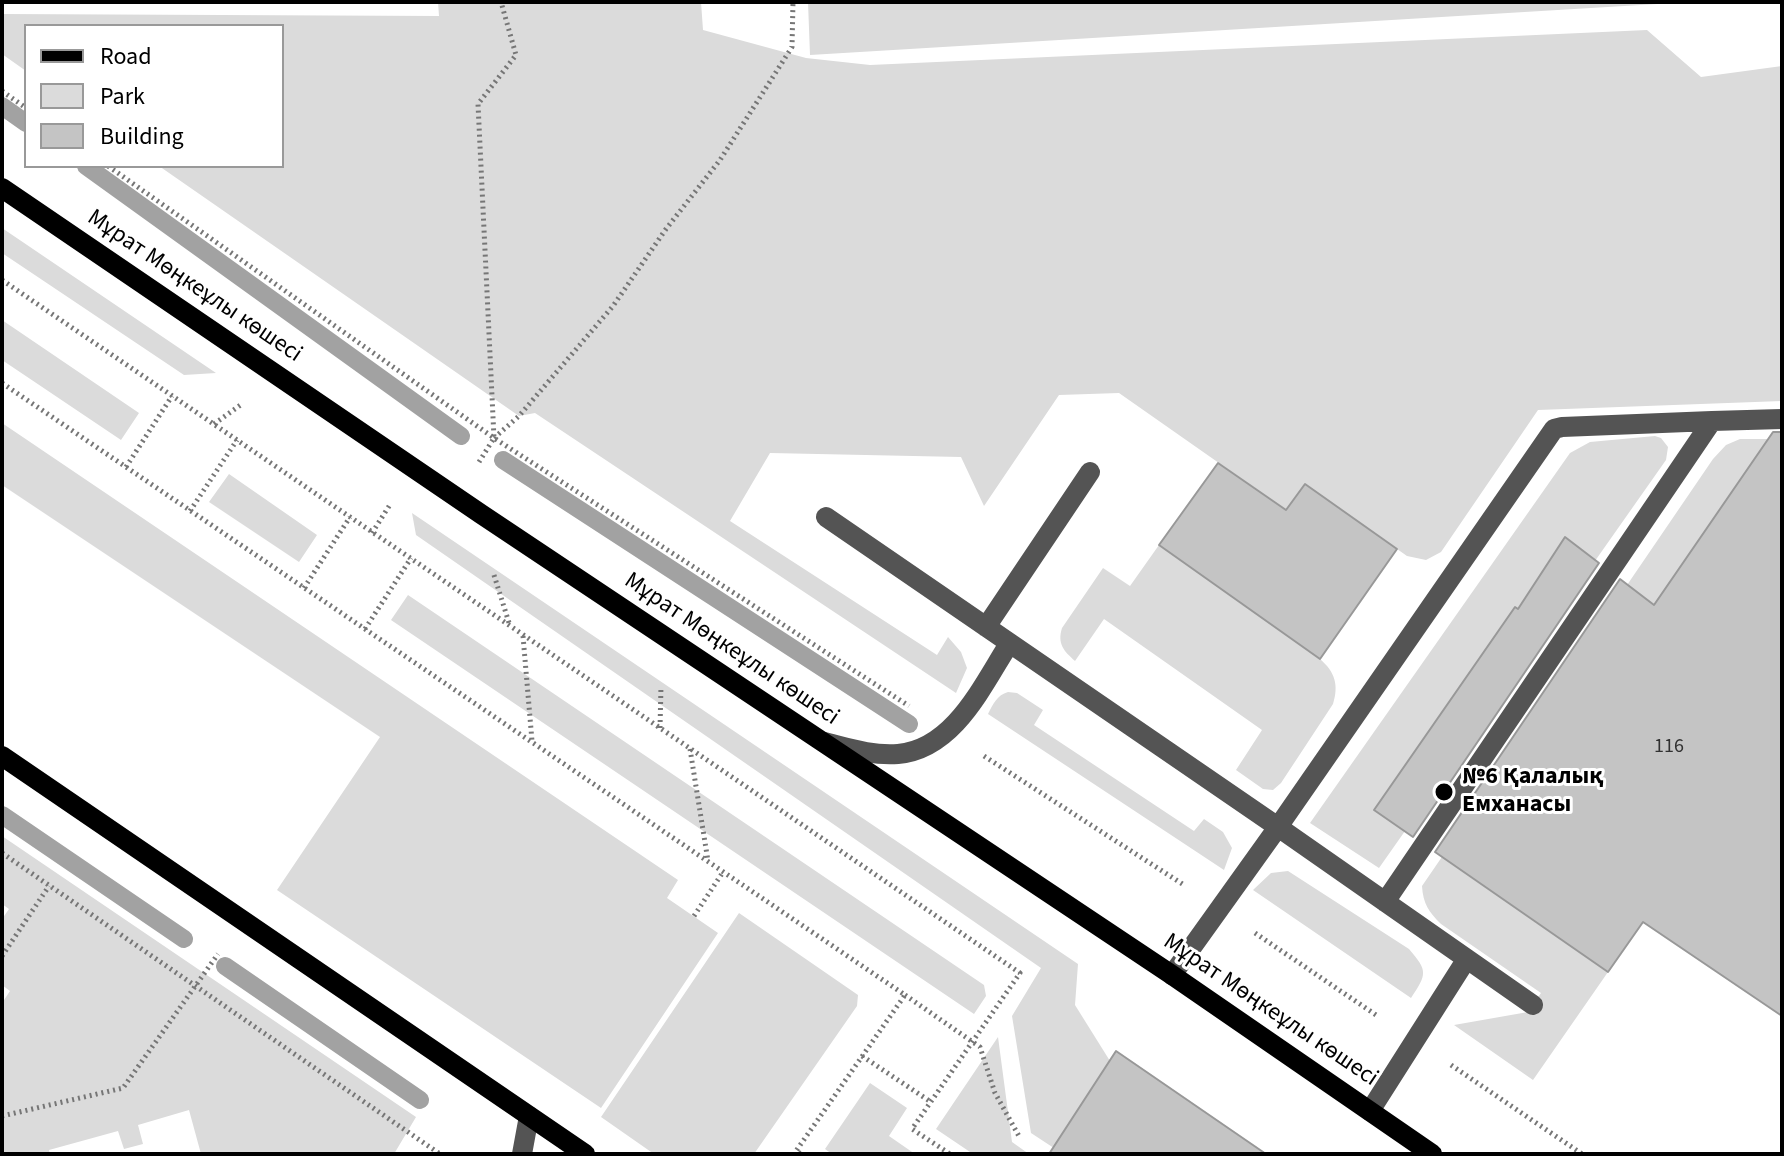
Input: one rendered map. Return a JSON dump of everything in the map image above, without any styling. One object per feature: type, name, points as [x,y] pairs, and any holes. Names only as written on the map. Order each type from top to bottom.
[{"type":"main road","name":"Мұрат Мөңкеұлы көшесі","points":[[2,188],[1172,975],[1432,1154]]},
{"type":"main road","points":[[2,756],[585,1154]]},
{"type":"lane","points":[[1172,975],[1554,429],[1782,419]]},
{"type":"lane","points":[[1385,902],[1712,421]]},
{"type":"lane","points":[[986,627],[1090,472]]},
{"type":"lane","points":[[826,517],[1533,1005]]},
{"type":"lane","points":[[820,741],[869,753],[897,754],[918,750],[935,741],[965,712],[1009,644]]},
{"type":"lane","points":[[1370,1111],[1466,960]]},
{"type":"lane","points":[[522,1154],[529,1116]]},
{"type":"path","points":[[494,438],[478,104],[516,55],[501,2]]},
{"type":"path","points":[[456,496],[494,438],[519,416],[613,306],[666,229],[720,160],[792,47],[793,2]]},
{"type":"path","points":[[2,91],[24,107]]},
{"type":"path","points":[[111,168],[494,438],[1219,908],[1582,1154]]},
{"type":"path","points":[[2,280],[1020,973],[912,1129],[950,1154]]},
{"type":"path","points":[[2,383],[980,1047],[995,1093],[1020,1138]]},
{"type":"path","points":[[126,467],[172,396]]},
{"type":"path","points":[[190,511],[237,440]]},
{"type":"path","points":[[304,588],[350,517]]},
{"type":"path","points":[[365,629],[411,558]]},
{"type":"path","points":[[522,635],[532,742]]},
{"type":"path","points":[[690,749],[708,862]]},
{"type":"path","points":[[2,853],[440,1154]]},
{"type":"path","points":[[694,916],[723,872]]},
{"type":"path","points":[[2,956],[49,886]]},
{"type":"path","points":[[2,1116],[123,1088],[241,920]]},
{"type":"path","points":[[801,1154],[796,1151],[905,995]]},
{"type":"path","points":[[862,1056],[931,1102]]},
{"type":"green space","points":[[438,2],[701,2],[703,30],[806,58],[870,65],[1647,30],[1701,77],[1782,66],[1782,401],[1538,410],[1441,552],[1426,560],[1407,556],[1305,484],[1286,510],[1119,393],[1059,395],[984,506],[961,457],[770,453],[730,521],[937,655],[948,637],[961,652],[967,668],[956,693],[535,413],[519,416],[162,168],[284,168],[284,24],[24,24],[24,70],[2,54],[2,14],[439,16]]},
{"type":"green space","points":[[808,2],[1674,2],[1674,3],[810,55]]},
{"type":"green space","points":[[2,228],[216,373],[184,375],[2,253]]},
{"type":"green space","points":[[2,320],[139,413],[121,440],[2,360]]},
{"type":"green space","points":[[2,423],[678,880],[667,898],[718,933],[601,1108],[277,890],[380,737],[2,485]]},
{"type":"green space","points":[[1655,436],[1668,447],[1666,460],[1379,868],[1310,823],[1570,453],[1590,442]]},
{"type":"green space","points":[[1740,439],[1782,439],[1638,629],[1610,610],[1713,459],[1726,445]]},
{"type":"green space","points":[[229,474],[317,535],[299,562],[209,502]]},
{"type":"green space","points":[[412,513],[1078,964],[1075,1005],[1110,1061],[1059,1139],[1063,1154],[1031,1133],[1012,1016],[1041,968],[416,535]]},
{"type":"green space","points":[[1159,545],[1320,659],[1332,674],[1336,691],[1333,704],[1281,783],[1273,790],[1263,789],[1236,770],[1262,730],[1104,619],[1075,661],[1062,647],[1062,628],[1103,568],[1130,586]]},
{"type":"green space","points":[[408,595],[984,985],[986,996],[974,1014],[391,620]]},
{"type":"green space","points":[[1008,692],[1017,693],[1043,710],[1034,725],[1194,831],[1204,819],[1223,832],[1232,848],[1224,870],[988,714],[998,698]]},
{"type":"green space","points":[[1518,746],[1545,764],[1468,875],[1608,972],[1533,1080],[1454,1025],[1528,1012],[1541,993],[1441,924],[1427,907],[1422,886]]},
{"type":"green space","points":[[2,836],[416,1117],[394,1154],[201,1154],[189,1110],[138,1125],[143,1144],[124,1149],[118,1131],[49,1150],[50,1154],[2,1154],[2,1003],[10,991],[2,985],[2,919],[9,909],[2,904]]},
{"type":"green space","points":[[1288,871],[1409,949],[1420,963],[1423,973],[1411,998],[1253,890],[1271,873]]},
{"type":"green space","points":[[739,913],[858,995],[857,1006],[754,1154],[654,1154],[601,1117]]},
{"type":"green space","points":[[998,1037],[1012,1142],[1029,1154],[973,1154],[936,1129]]},
{"type":"green space","points":[[870,1083],[907,1108],[889,1136],[915,1154],[832,1154],[825,1149]]},
{"type":"building","points":[[1773,432],[1782,432],[1782,1016],[1643,922],[1608,972],[1435,852],[1620,579],[1654,605]]},
{"type":"building","points":[[1218,463],[1286,510],[1305,484],[1397,549],[1320,659],[1159,545]]},
{"type":"building","points":[[1565,537],[1599,563],[1413,837],[1374,810],[1515,607],[1518,609]]},
{"type":"building","points":[[1116,1051],[1266,1154],[1049,1154]]},
{"type":"waterway","points":[[2,106],[24,122]]},
{"type":"waterway","points":[[89,168],[461,436]]},
{"type":"waterway","points":[[503,460],[909,724]]},
{"type":"waterway","points":[[2,815],[184,939]]},
{"type":"waterway","points":[[225,966],[420,1100]]},
{"type":"place","name":"№6 Қалалық Емханасы","points":[[1444,792]]}]
